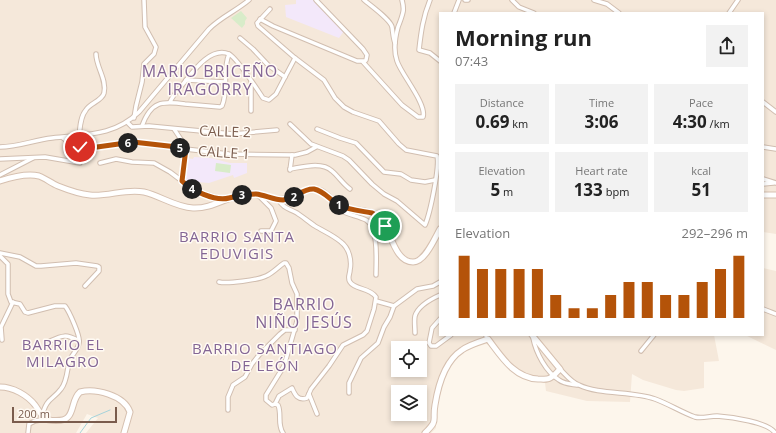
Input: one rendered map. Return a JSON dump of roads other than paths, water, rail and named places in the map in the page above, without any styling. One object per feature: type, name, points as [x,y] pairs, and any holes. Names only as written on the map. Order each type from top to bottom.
[{"type":"main road","points":[[0,181],[12,177],[29,175],[38,176],[65,189],[81,193],[98,195],[139,192],[149,194],[177,205],[194,208],[214,205],[241,195],[257,194],[278,199],[292,198],[309,190],[315,189],[324,193],[341,206],[372,213],[379,217],[385,226],[398,255],[408,262],[416,262],[423,257],[439,231]]},
{"type":"main road","points":[[764,195],[776,195]]},
{"type":"main road","points":[[425,433],[434,423],[436,400],[448,364],[461,350],[486,336],[510,366],[522,375],[532,378],[546,379],[553,376],[560,369],[532,336]]},
{"type":"main road","points":[[0,386],[22,394],[44,417],[49,420],[66,418],[70,414],[76,396],[80,392],[89,391],[102,393],[119,399],[129,409],[129,415],[124,433]]},
{"type":"street","points":[[134,118],[142,82],[144,64],[154,54],[156,48],[145,27],[144,0]]},
{"type":"street","points":[[0,147],[15,146],[43,140],[92,135],[108,131],[134,118],[209,29],[219,20],[249,0]]},
{"type":"street","points":[[316,0],[366,53],[367,58],[363,62]]},
{"type":"street","points":[[260,19],[357,61],[363,62],[402,105],[418,117],[423,117],[424,113],[419,100],[397,62],[391,25],[364,0]]},
{"type":"street","points":[[395,44],[403,13],[402,0]]},
{"type":"street","points":[[430,0],[424,13],[421,26],[419,50],[430,53],[439,60]]},
{"type":"street","points":[[454,12],[459,0]]},
{"type":"street","points":[[512,0],[519,7],[532,12]]},
{"type":"street","points":[[594,0],[612,6],[618,12]]},
{"type":"street","points":[[729,12],[738,0]]},
{"type":"street","points":[[270,9],[257,23],[258,26],[295,58],[324,80],[334,98],[353,112],[379,121],[402,148],[437,156],[438,161],[435,180],[425,225],[397,201],[384,194],[372,184],[344,156],[316,147],[306,141],[290,124]]},
{"type":"street","points":[[240,38],[268,65],[285,77]]},
{"type":"street","points":[[170,102],[197,66],[209,57],[219,53],[230,54],[236,60],[263,98],[268,101],[273,97],[295,58]]},
{"type":"street","points":[[79,137],[81,120],[85,110],[104,94],[103,80],[98,67],[96,54]]},
{"type":"street","points":[[142,126],[147,114],[152,108],[160,104],[170,102],[222,106],[227,62],[230,54]]},
{"type":"street","points":[[186,80],[225,82]]},
{"type":"street","points":[[251,81],[252,111]]},
{"type":"street","points":[[764,104],[776,112]]},
{"type":"street","name":"CALLE 2","points":[[127,122],[132,127],[142,126],[174,128],[233,134],[277,130]]},
{"type":"street","points":[[174,128],[186,148],[182,181]]},
{"type":"street","points":[[317,129],[356,143],[384,172],[401,174],[411,180],[425,182],[435,180]]},
{"type":"street","name":"CALLE 1","points":[[63,138],[74,146],[80,147],[92,148],[133,142],[229,154],[292,155],[307,152],[316,147]]},
{"type":"street","points":[[764,147],[776,149]]},
{"type":"street","points":[[292,155],[290,170],[311,166],[324,167],[332,170],[341,182],[350,189]]},
{"type":"street","points":[[0,175],[34,157]]},
{"type":"street","points":[[0,159],[45,157],[80,163]]},
{"type":"street","points":[[100,163],[116,159],[132,162],[154,163],[170,172],[189,188],[218,198],[228,199]]},
{"type":"street","points":[[764,179],[776,183]]},
{"type":"street","points":[[764,184],[776,183]]},
{"type":"street","points":[[257,194],[271,208],[275,218],[275,225],[271,230],[261,231]]},
{"type":"street","points":[[275,404],[279,396],[292,388],[297,397],[301,399],[306,398],[343,345],[363,335],[367,331],[376,301],[376,297],[371,292],[350,282],[350,258],[343,243],[296,212],[285,208],[278,199]]},
{"type":"street","points":[[341,206],[340,210],[367,221],[371,225],[377,255],[376,275]]},
{"type":"street","points":[[0,253],[20,257],[36,266],[76,263],[99,267],[99,271],[85,286]]},
{"type":"street","points":[[0,256],[8,264],[8,294],[10,300],[20,304],[25,312],[28,313],[55,306],[65,306],[79,341],[78,347],[69,361],[61,389],[47,402],[44,417],[29,424],[28,433]]},
{"type":"street","points":[[219,282],[231,282],[267,276],[282,264],[286,263],[290,268],[292,283],[297,297],[297,321],[284,366],[265,398],[272,406],[275,404],[278,405],[280,427],[283,433]]},
{"type":"street","points":[[349,392],[352,377],[361,358],[378,343],[394,306],[417,289],[433,286],[439,283]]},
{"type":"street","points":[[415,333],[415,318],[418,312],[432,299],[439,296]]},
{"type":"street","points":[[376,301],[394,306]]},
{"type":"street","points":[[2,340],[1,327],[13,302]]},
{"type":"street","points":[[764,309],[776,314]]},
{"type":"street","points":[[439,320],[432,328],[429,343],[431,346],[436,346],[450,336]]},
{"type":"street","points":[[228,410],[228,397],[233,385],[245,377],[259,355],[283,331],[295,330]]},
{"type":"street","points":[[50,341],[64,335],[79,341]]},
{"type":"street","points":[[532,336],[538,355],[553,376],[560,381],[601,390],[642,395],[656,399],[695,417],[718,416],[750,422],[768,426],[776,433]]},
{"type":"street","points":[[642,351],[653,336]]},
{"type":"street","points":[[560,369],[580,386]]},
{"type":"street","points":[[309,393],[317,414]]},
{"type":"waterway","points":[[80,433],[91,418],[110,410]]},
{"type":"district","name":"MARIO BRICEÑO IRAGORRY","points":[[210,80]]},
{"type":"district","name":"BARRIO SANTA EDUVIGIS","points":[[237,244]]},
{"type":"district","name":"BARRIO NIÑO JESÚS","points":[[304,313]]},
{"type":"district","name":"BARRIO EL MILAGRO","points":[[63,352]]},
{"type":"district","name":"BARRIO SANTIAGO DE LEÓN","points":[[265,356]]}]
